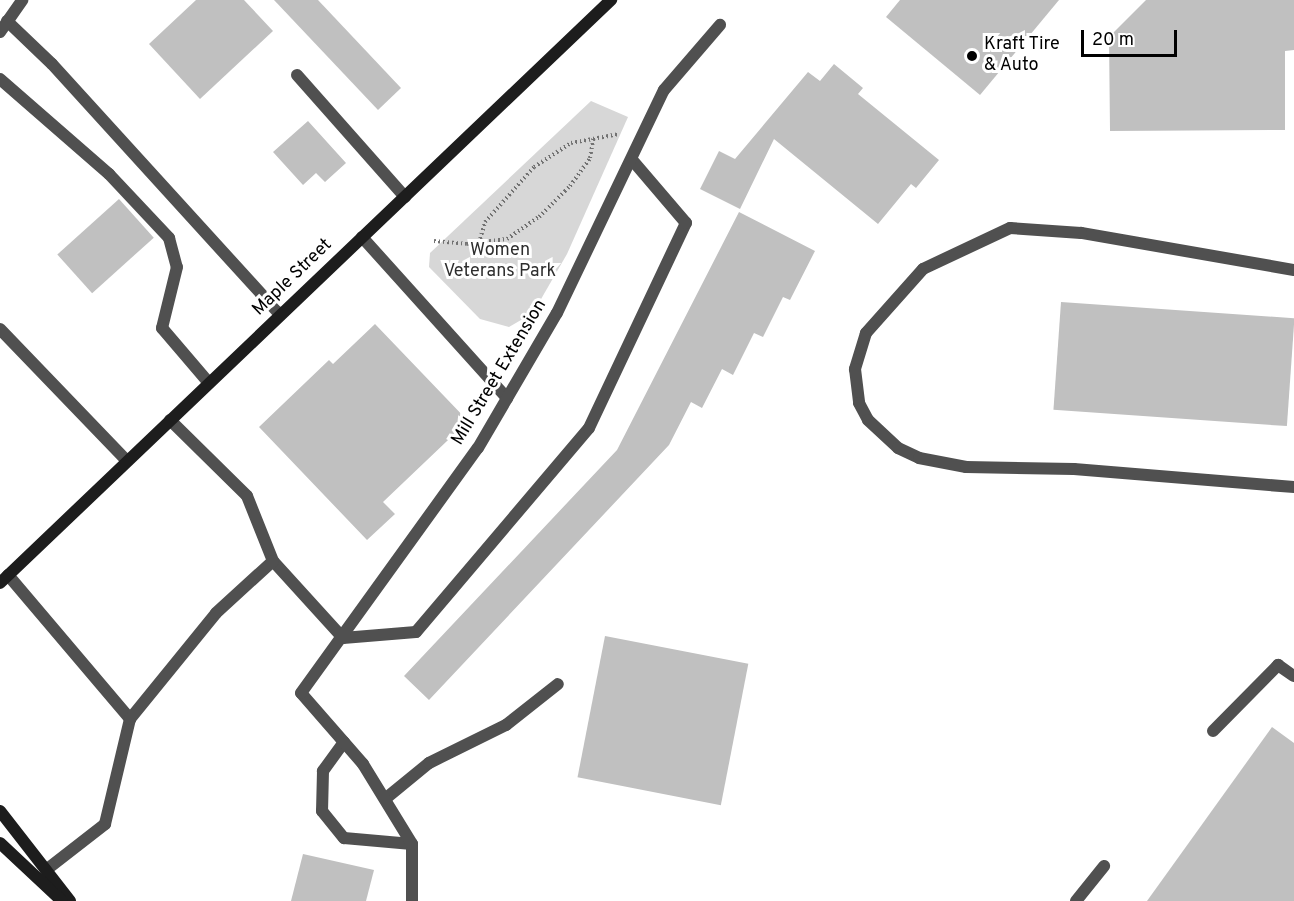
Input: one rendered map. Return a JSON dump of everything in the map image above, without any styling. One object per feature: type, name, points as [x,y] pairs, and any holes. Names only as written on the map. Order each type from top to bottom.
[{"type":"main road","name":"Maple Street","points":[[4,579],[611,0]]},
{"type":"main road","points":[[0,811],[70,901]]},
{"type":"main road","points":[[0,843],[62,901]]},
{"type":"street","points":[[0,32],[22,0]]},
{"type":"street","points":[[7,21],[52,64],[280,315]]},
{"type":"street","name":"Mill Street Extension","points":[[344,742],[301,693],[343,638],[478,448],[557,314],[633,161],[664,90],[720,26]]},
{"type":"street","points":[[297,75],[405,197]]},
{"type":"street","points":[[0,79],[84,154],[169,238],[177,267],[162,328],[210,383]]},
{"type":"street","points":[[170,420],[247,496],[273,561],[343,638],[416,632],[589,428],[686,223],[633,161]]},
{"type":"street","points":[[1294,270],[1081,232],[1010,228],[923,269],[866,333],[855,369],[859,403],[868,420],[898,448],[919,458],[966,467],[1074,468],[1294,487]]},
{"type":"street","points":[[362,237],[507,398]]},
{"type":"street","points":[[0,329],[127,461]]},
{"type":"street","points":[[46,870],[105,824],[130,719],[216,613],[273,561]]},
{"type":"street","points":[[4,579],[130,719]]},
{"type":"street","points":[[1213,731],[1278,665],[1294,676]]},
{"type":"street","points":[[386,799],[429,763],[506,725],[558,684]]},
{"type":"street","points":[[412,844],[344,838],[321,811],[323,771],[344,742],[386,799],[412,844],[412,901]]},
{"type":"street","points":[[1076,901],[1104,866]]},
{"type":"path","points":[[479,243],[485,222],[534,167],[571,143],[594,136],[622,134]]},
{"type":"path","points":[[434,241],[479,243],[507,239],[539,218],[570,186],[590,158],[594,136]]},
{"type":"green space","name":"Women Veterans Park","points":[[591,101],[628,117],[567,254],[533,313],[509,327],[480,319],[429,267],[430,253]]},
{"type":"building","points":[[196,0],[244,0],[273,31],[200,99],[149,44]]},
{"type":"building","points":[[274,0],[318,0],[401,88],[378,110]]},
{"type":"building","name":"Kraft Tire & Auto","points":[[900,0],[1059,0],[980,95],[886,17]]},
{"type":"building","points":[[1146,0],[1294,0],[1294,50],[1285,51],[1285,130],[1110,131],[1109,37]]},
{"type":"building","points":[[834,64],[863,88],[858,94],[939,160],[916,188],[911,184],[878,224],[774,139],[740,209],[700,189],[719,151],[735,159],[808,72],[820,81]]},
{"type":"building","points":[[308,121],[346,163],[325,182],[316,173],[303,185],[273,152]]},
{"type":"building","points":[[119,199],[154,238],[92,293],[57,255]]},
{"type":"building","points":[[739,212],[815,251],[790,300],[783,297],[763,337],[754,333],[733,375],[722,369],[702,408],[691,402],[669,445],[429,700],[404,676],[617,450]]},
{"type":"building","points":[[1061,302],[1294,318],[1287,426],[1053,410]]},
{"type":"building","points":[[375,324],[468,421],[383,502],[395,514],[367,540],[259,427],[329,360],[333,364]]},
{"type":"building","points":[[605,636],[748,664],[721,805],[578,777]]},
{"type":"building","points":[[1272,727],[1294,743],[1294,901],[1147,901]]},
{"type":"building","points":[[303,854],[374,870],[366,901],[291,901]]},
{"type":"place","name":"Kraft Tire & Auto","points":[[972,56]]}]
